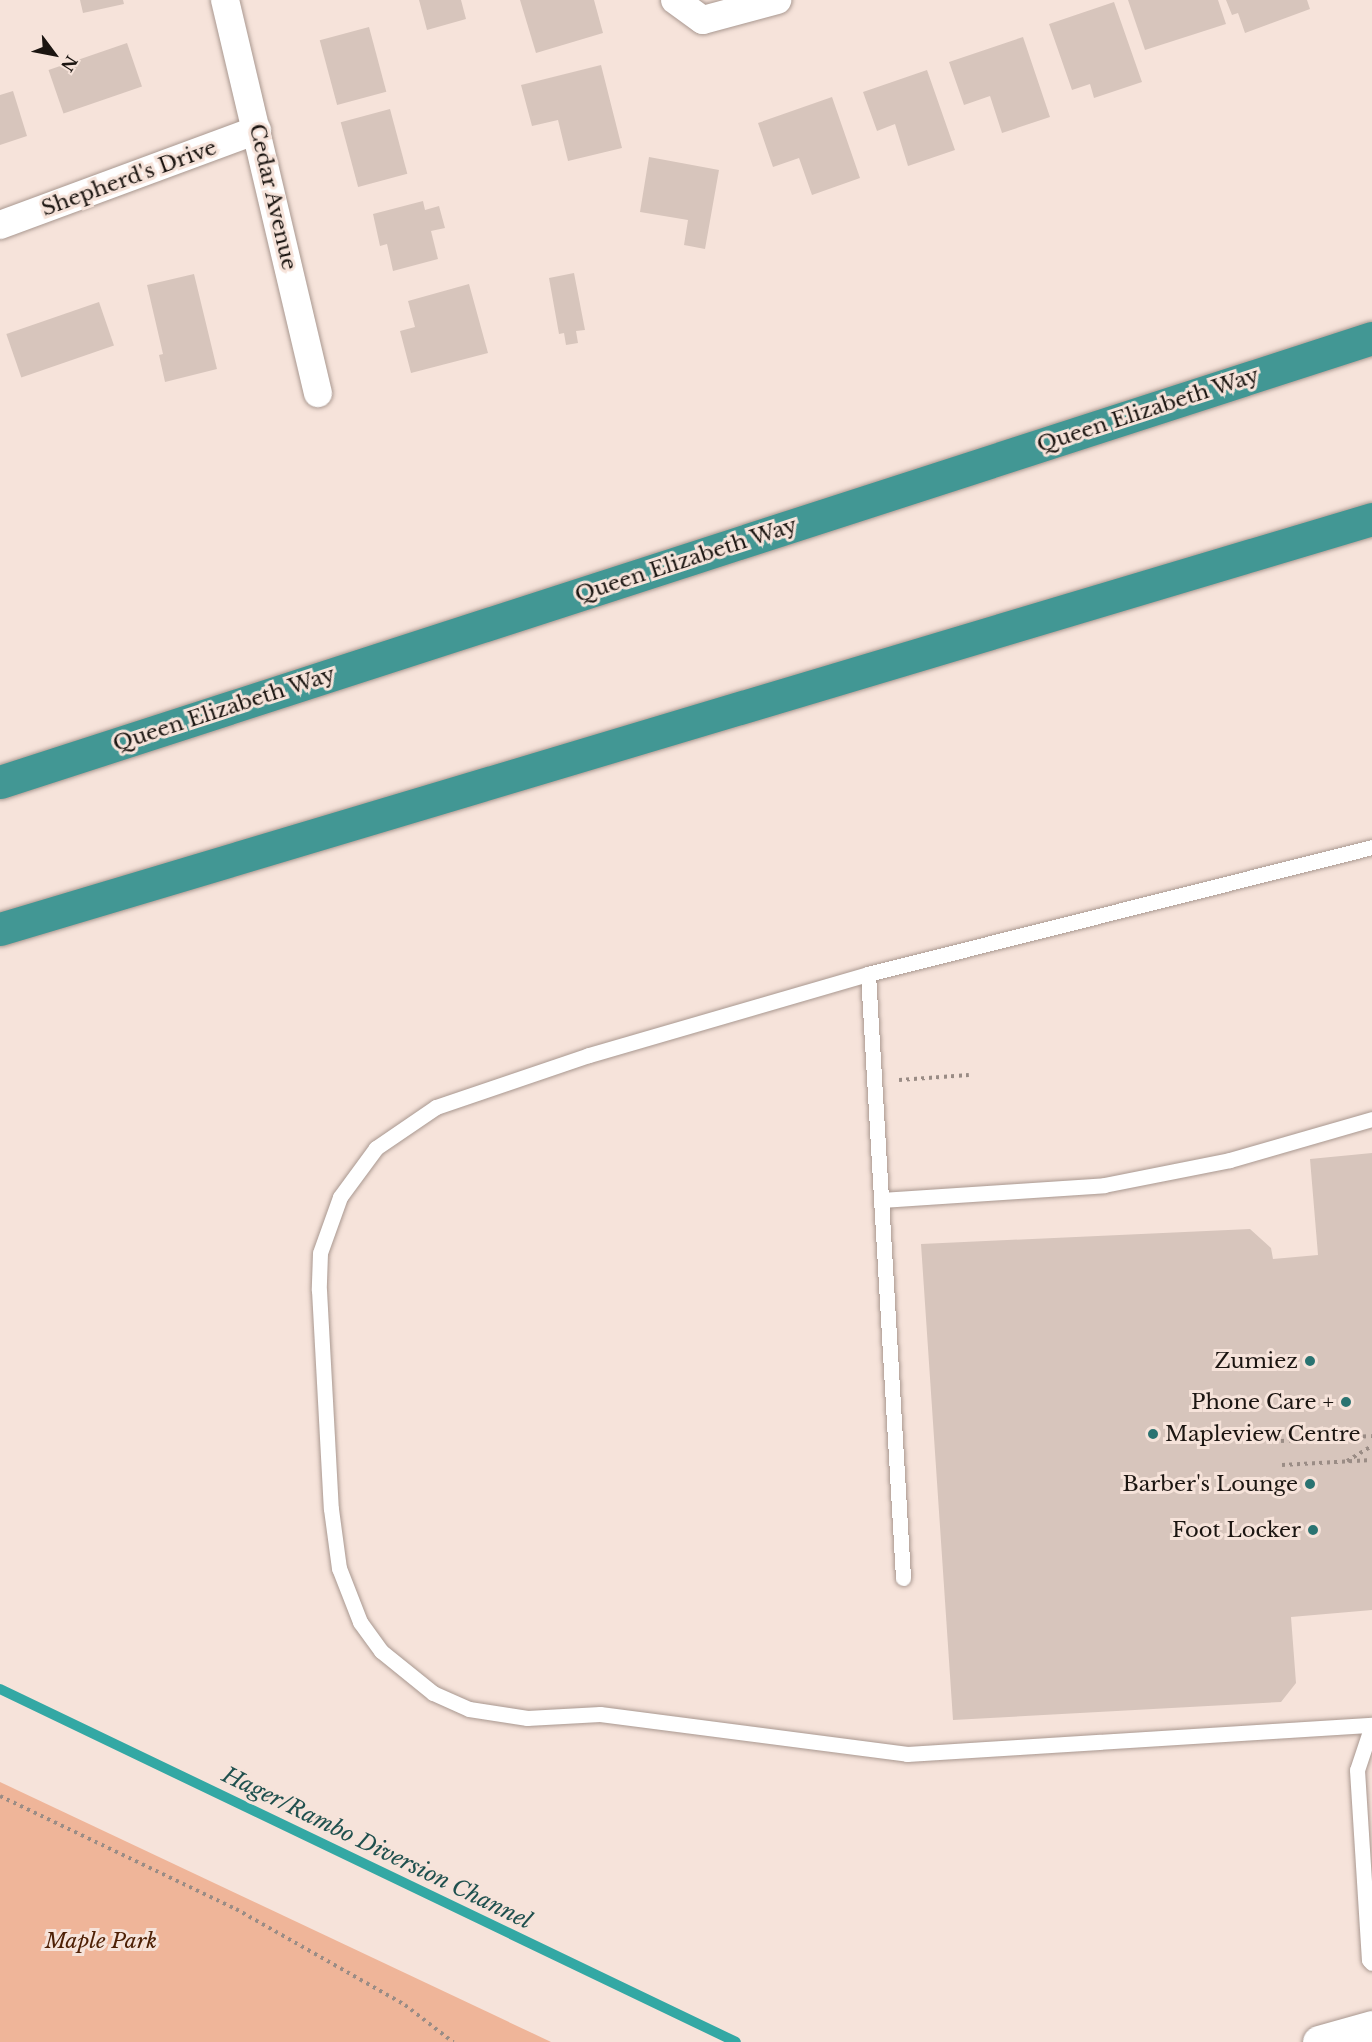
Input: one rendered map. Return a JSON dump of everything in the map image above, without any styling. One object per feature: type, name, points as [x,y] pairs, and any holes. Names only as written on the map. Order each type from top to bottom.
[{"type":"highway","name":"Queen Elizabeth Way","points":[[0,782],[1372,338]]},
{"type":"highway","points":[[0,929],[1372,519]]},
{"type":"main road","points":[[1319,2042],[1372,2027]]},
{"type":"street","name":"Cedar Avenue","points":[[225,0],[318,393]]},
{"type":"street","points":[[675,0],[703,20],[777,0]]},
{"type":"street","name":"Shepherd's Drive","points":[[0,225],[257,130]]},
{"type":"lane","points":[[1372,847],[868,974],[589,1055],[436,1107],[376,1148],[340,1197],[320,1253],[319,1290],[333,1538],[339,1568],[360,1622],[381,1651],[408,1677],[469,1709],[501,1716],[600,1714],[907,1754],[1372,1726],[1358,1770],[1369,1960],[1372,1964]]},
{"type":"lane","points":[[868,974],[903,1578]]},
{"type":"lane","points":[[881,1200],[1104,1185],[1230,1160],[1372,1119]]},
{"type":"path","points":[[874,1081],[969,1075]]},
{"type":"path","points":[[1281,1441],[1372,1436]]},
{"type":"path","points":[[1346,1462],[1372,1446]]},
{"type":"path","points":[[1282,1466],[1372,1460]]},
{"type":"path","points":[[0,1796],[236,1909],[405,2005],[453,2042]]},
{"type":"green space","name":"Maple Park","points":[[0,1782],[549,2041],[551,2042],[0,2042]]},
{"type":"building","points":[[80,0],[123,0],[124,4],[83,13]]},
{"type":"building","points":[[419,0],[461,0],[466,19],[427,30]]},
{"type":"building","points":[[520,0],[594,0],[603,33],[536,53]]},
{"type":"building","points":[[1128,0],[1218,0],[1226,24],[1145,50]]},
{"type":"building","points":[[1226,0],[1307,0],[1310,9],[1245,33],[1238,13],[1232,15]]},
{"type":"building","points":[[1114,2],[1142,82],[1094,98],[1090,84],[1072,90],[1049,24]]},
{"type":"building","points":[[369,27],[386,92],[337,105],[320,40]]},
{"type":"building","points":[[1023,37],[1050,117],[1002,133],[990,96],[964,105],[949,62]]},
{"type":"building","points":[[127,43],[142,86],[63,114],[49,70]]},
{"type":"building","points":[[601,65],[622,148],[568,161],[558,120],[532,126],[521,85]]},
{"type":"building","points":[[927,70],[955,150],[908,166],[895,124],[877,131],[863,92]]},
{"type":"building","points":[[13,91],[27,136],[0,145],[0,95]]},
{"type":"building","points":[[832,97],[860,178],[812,195],[799,158],[773,167],[758,123]]},
{"type":"building","points":[[390,109],[407,174],[358,187],[341,122]]},
{"type":"building","points":[[649,157],[719,170],[705,249],[684,245],[688,220],[640,212]]},
{"type":"building","points":[[423,201],[425,210],[439,206],[445,228],[431,231],[438,259],[393,271],[387,244],[380,246],[373,214]]},
{"type":"building","points":[[574,273],[585,330],[576,331],[578,343],[566,345],[564,333],[559,334],[549,278]]},
{"type":"building","points":[[194,274],[217,369],[165,382],[159,355],[163,354],[147,285]]},
{"type":"building","points":[[469,284],[488,353],[411,373],[400,331],[415,327],[408,301]]},
{"type":"building","points":[[99,302],[114,345],[21,377],[6,334]]},
{"type":"building","name":"Mapleview Centre","points":[[1372,1153],[1372,1610],[1291,1617],[1296,1683],[1281,1702],[953,1720],[921,1244],[1250,1229],[1271,1248],[1273,1259],[1318,1255],[1310,1159]]},
{"type":"waterway","name":"Hager/Rambo Diversion Channel","points":[[0,1689],[736,2042]]},
{"type":"place","name":"Zumiez","points":[[1310,1361]]},
{"type":"place","name":"Phone Care +","points":[[1346,1402]]},
{"type":"place","name":"Mapleview Centre","points":[[1153,1434]]},
{"type":"place","name":"Barber's Lounge","points":[[1310,1484]]},
{"type":"place","name":"Foot Locker","points":[[1313,1530]]}]
